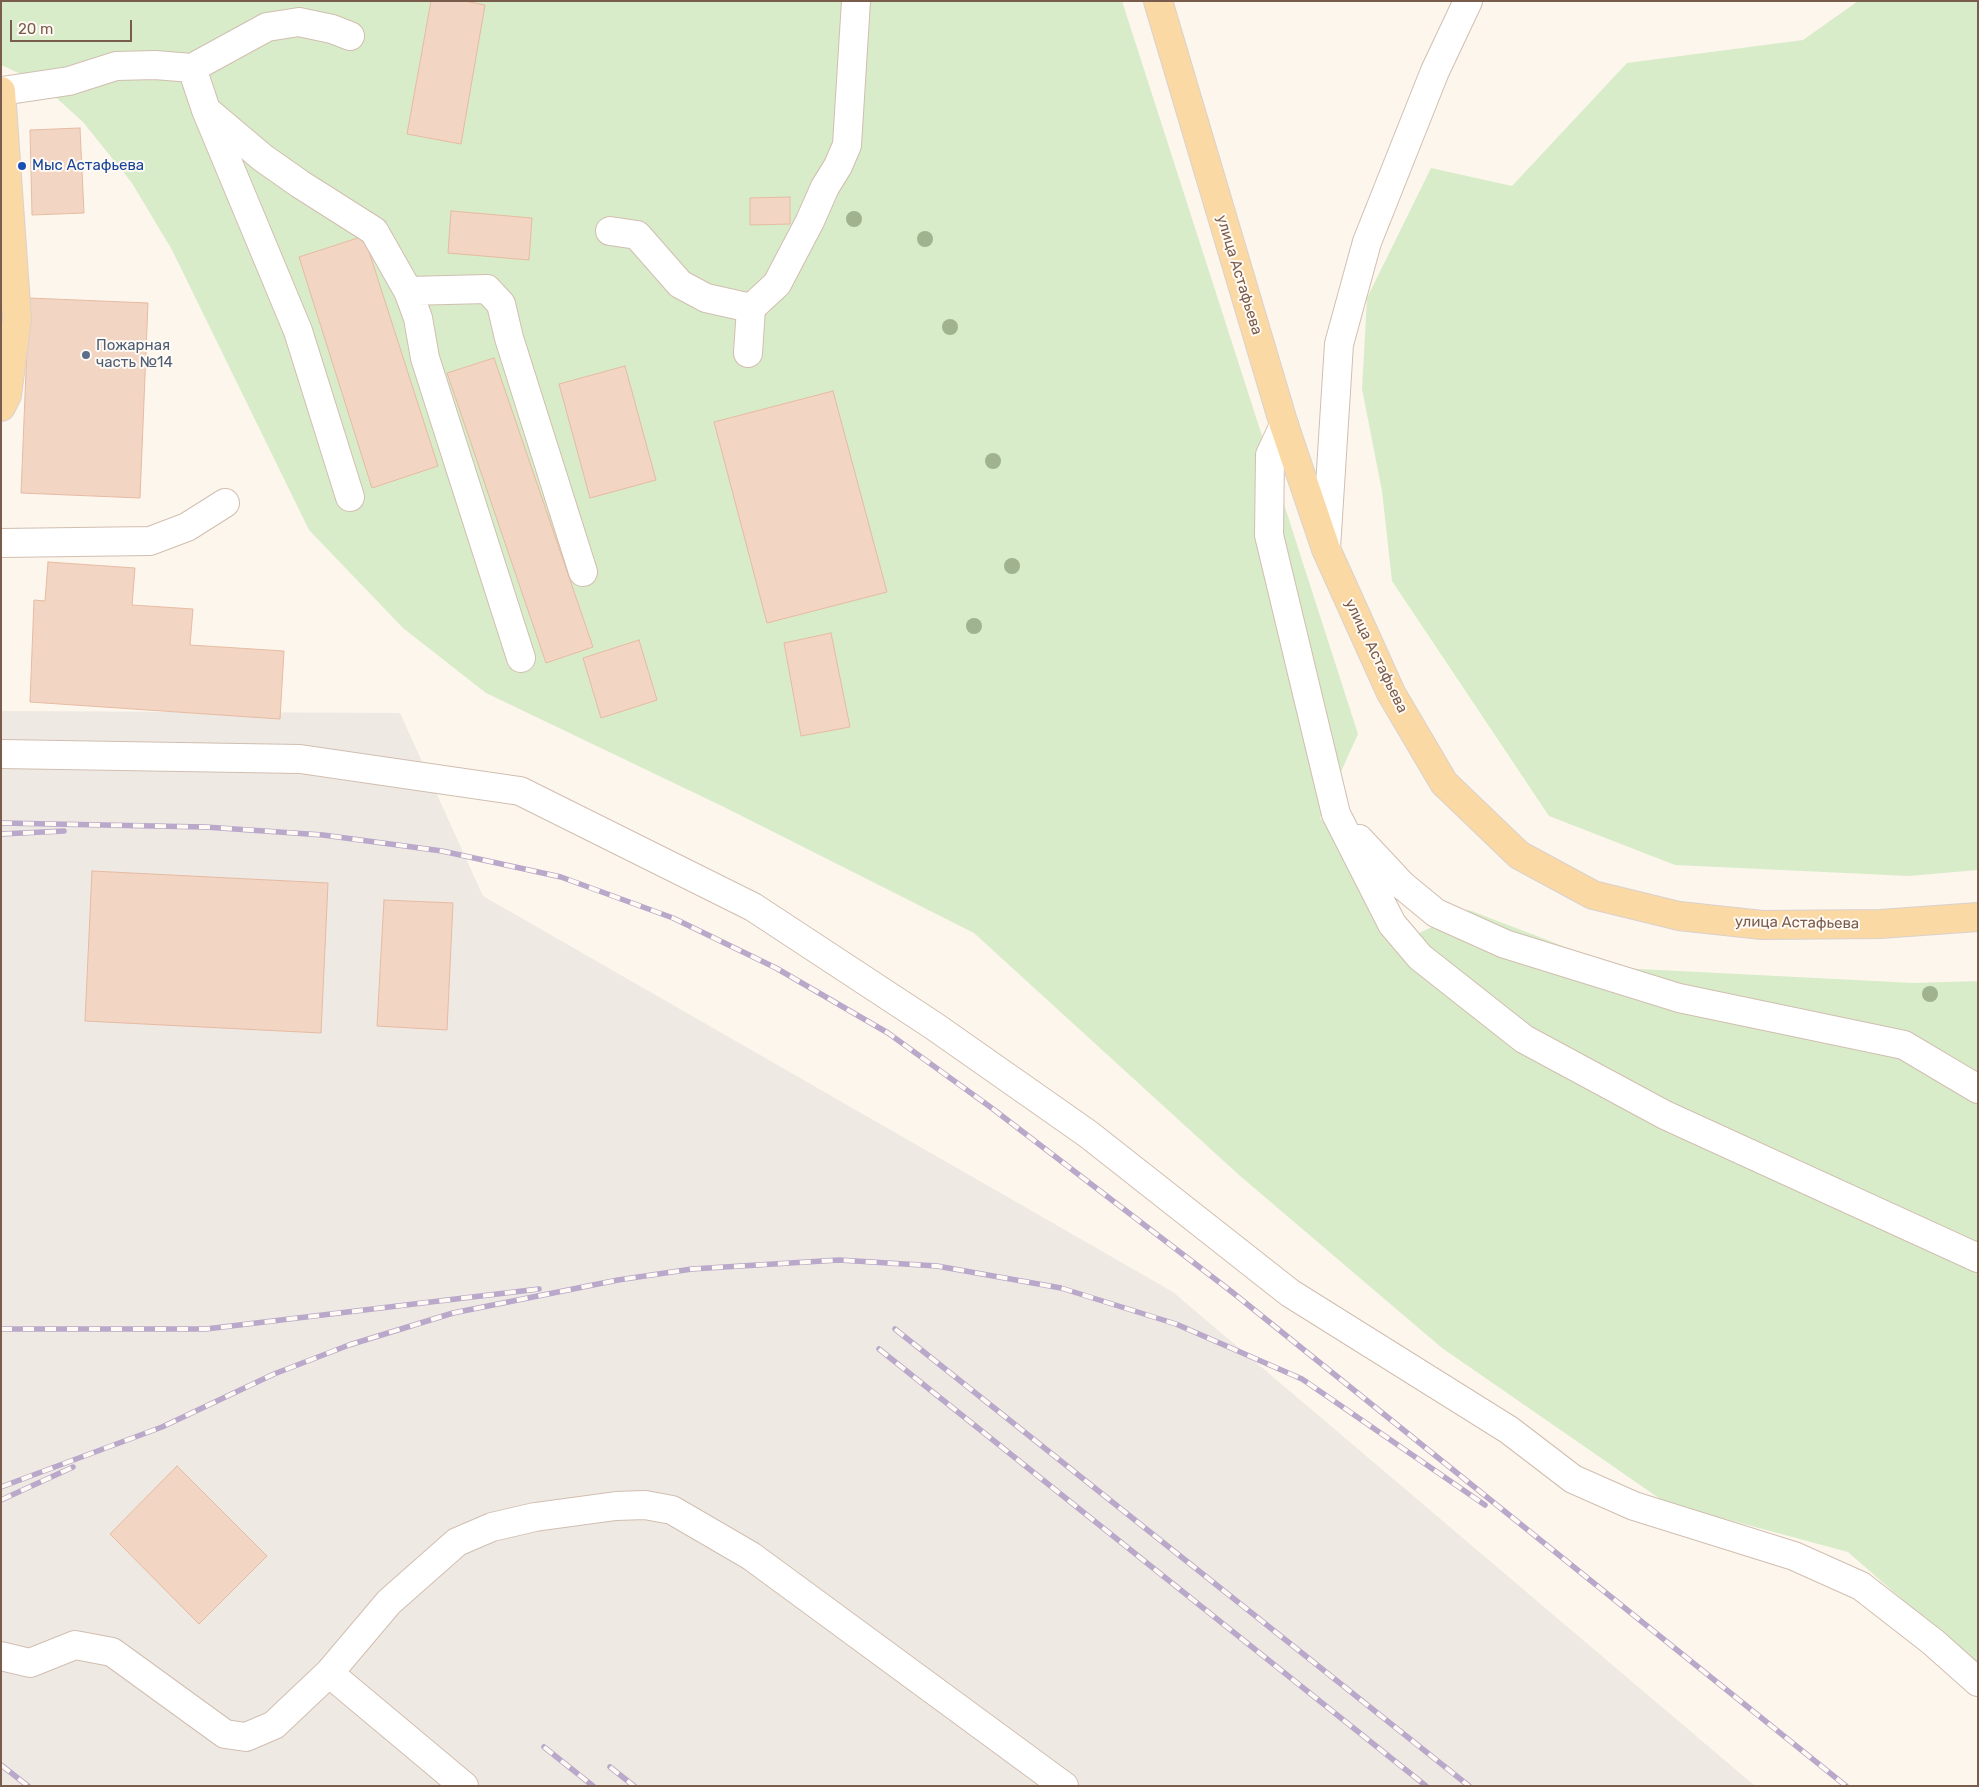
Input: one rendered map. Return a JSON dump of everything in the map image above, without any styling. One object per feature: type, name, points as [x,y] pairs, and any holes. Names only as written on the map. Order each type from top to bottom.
[{"type":"main road","name":"улица Астафьева","points":[[1158,1],[1284,425],[1326,548],[1391,693],[1444,783],[1519,855],[1593,895],[1679,916],[1762,925],[1880,924],[1978,917]]},
{"type":"main road","points":[[1,91],[17,318],[7,395],[1,407]]},
{"type":"lane","points":[[748,353],[752,308],[777,284],[810,221],[824,187],[838,166],[847,145],[856,1]]},
{"type":"lane","points":[[1326,548],[1339,344],[1368,242],[1435,71],[1468,1]]},
{"type":"lane","points":[[1,91],[69,81],[116,66],[156,65],[192,68],[266,27],[299,22],[332,29],[350,36]]},
{"type":"lane","points":[[192,68],[206,110],[298,331],[350,496]]},
{"type":"lane","points":[[206,110],[264,158],[300,184],[374,231],[408,291],[418,318],[425,358],[520,658]]},
{"type":"lane","points":[[610,232],[637,235],[680,284],[706,298],[752,308]]},
{"type":"lane","points":[[408,291],[488,289],[501,304],[509,338],[584,572]]},
{"type":"lane","points":[[1284,425],[1270,455],[1269,536],[1336,814],[1392,924],[1420,957],[1524,1039],[1665,1115],[1978,1258]]},
{"type":"lane","points":[[1,543],[150,541],[187,527],[225,503]]},
{"type":"lane","points":[[1,754],[300,759],[520,790],[753,907],[934,1026],[1088,1134],[1290,1293],[1509,1430],[1574,1479],[1634,1506],[1794,1556],[1861,1586],[1933,1642],[1978,1682]]},
{"type":"lane","points":[[1336,814],[1402,885],[1436,913],[1505,944],[1679,998],[1904,1045],[1978,1089]]},
{"type":"lane","points":[[1,1656],[30,1663],[75,1645],[112,1652],[225,1734],[246,1737],[274,1725],[329,1673],[389,1602],[457,1542],[492,1527],[535,1517],[616,1506],[645,1505],[672,1510],[752,1556],[1064,1786]]},
{"type":"lane","points":[[329,1673],[464,1786]]},
{"type":"shaded area","points":[[1,711],[400,713],[483,896],[1173,1292],[1755,1786],[1,1786]]},
{"type":"green space","points":[[1,1],[1122,1],[1358,734],[1320,818],[1419,933],[1469,910],[1620,968],[1914,983],[1978,981],[1978,1666],[1848,1552],[1666,1503],[1442,1348],[1239,1175],[974,933],[726,808],[486,693],[403,628],[309,530],[172,250],[132,183],[83,122],[40,83],[1,65]]},
{"type":"green space","points":[[1858,1],[1978,1],[1978,870],[1909,876],[1675,865],[1549,816],[1392,581],[1382,491],[1362,389],[1367,298],[1431,168],[1512,186],[1627,63],[1803,40]]},
{"type":"building","points":[[431,1],[465,1],[485,5],[461,144],[407,134]]},
{"type":"building","points":[[80,128],[84,213],[32,215],[30,130]]},
{"type":"building","points":[[790,197],[790,224],[750,225],[750,198]]},
{"type":"building","points":[[451,211],[532,218],[529,260],[448,253]]},
{"type":"building","points":[[364,236],[438,466],[372,488],[299,257]]},
{"type":"building","name":"Пожарная часть №14","points":[[29,298],[148,303],[140,498],[21,493]]},
{"type":"building","points":[[494,358],[593,647],[546,663],[447,373]]},
{"type":"building","points":[[625,366],[656,480],[590,498],[559,384]]},
{"type":"building","points":[[833,391],[887,592],[767,623],[714,422]]},
{"type":"building","points":[[48,562],[135,568],[132,605],[193,609],[190,645],[284,651],[280,719],[30,702],[34,600],[45,601]]},
{"type":"building","points":[[831,633],[850,727],[801,736],[784,643]]},
{"type":"building","points":[[639,640],[657,700],[601,718],[583,658]]},
{"type":"building","points":[[92,871],[328,883],[321,1033],[85,1021]]},
{"type":"building","points":[[384,900],[453,903],[447,1030],[377,1026]]},
{"type":"building","points":[[177,1466],[267,1556],[199,1624],[110,1534]]},
{"type":"railway","points":[[1,823],[205,827],[323,835],[442,851],[561,877],[673,918],[776,968],[888,1033],[993,1109],[1232,1292],[1846,1786]]},
{"type":"railway","points":[[1,834],[64,831]]},
{"type":"railway","points":[[1,1487],[162,1427],[274,1374],[349,1345],[453,1313],[618,1280],[692,1269],[839,1260],[937,1266],[1061,1288],[1176,1324],[1302,1379],[1485,1505]]},
{"type":"railway","points":[[1,1329],[206,1329],[539,1289]]},
{"type":"railway","points":[[895,1329],[1469,1786]]},
{"type":"railway","points":[[879,1349],[1426,1786]]},
{"type":"railway","points":[[1,1500],[73,1467]]},
{"type":"railway","points":[[544,1747],[593,1786]]},
{"type":"railway","points":[[1,1765],[28,1786]]},
{"type":"railway","points":[[610,1767],[634,1786]]},
{"type":"place","name":"Мыс Астафьева","points":[[22,166]]},
{"type":"place","name":"Пожарная часть №14","points":[[86,355]]}]
